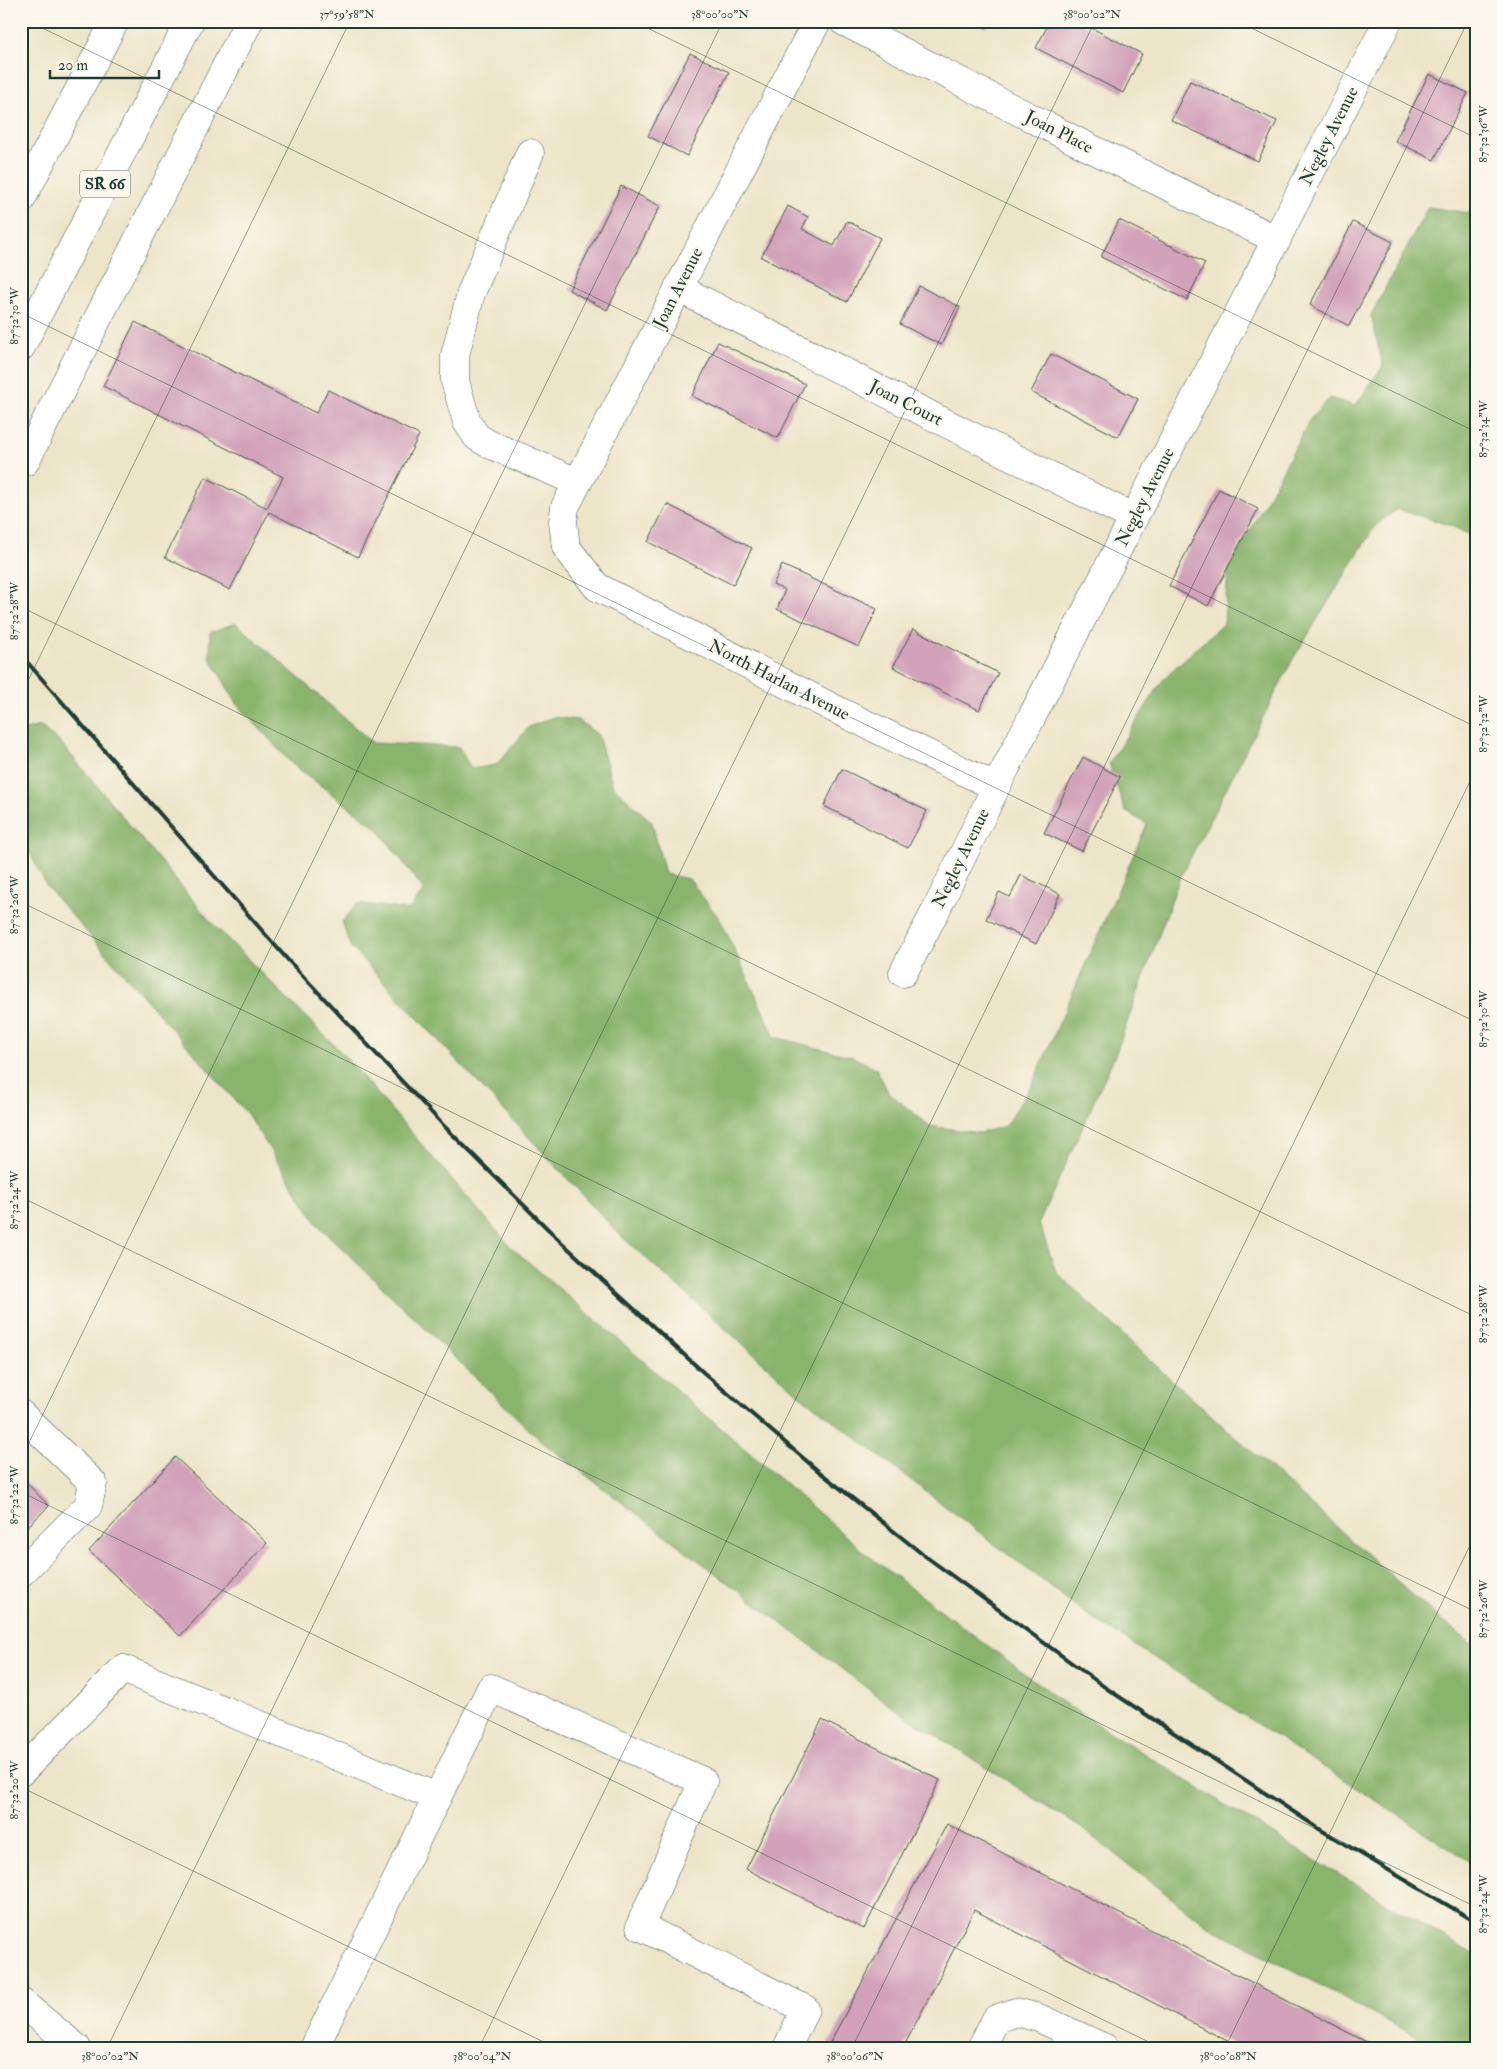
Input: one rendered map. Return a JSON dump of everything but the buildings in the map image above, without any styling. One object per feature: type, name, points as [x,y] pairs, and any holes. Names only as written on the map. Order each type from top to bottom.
[{"type":"street","points":[[21,200],[115,21]]},
{"type":"street","name":"SR 66","points":[[21,347],[190,21]]},
{"type":"street","points":[[25,462],[249,21]]},
{"type":"street","name":"Joan Avenue","points":[[574,558],[566,547],[563,522],[565,507],[818,21]]},
{"type":"street","name":"Joan Place","points":[[843,21],[1069,137],[1277,240]]},
{"type":"street","name":"Negley Avenue","points":[[903,973],[996,787],[1388,21]]},
{"type":"street","points":[[530,153],[471,293],[455,355],[455,381],[467,422],[477,437],[578,482]]},
{"type":"street","name":"Joan Court","points":[[678,288],[1134,518]]},
{"type":"street","name":"North Harlan Avenue","points":[[574,558],[598,587],[837,710],[996,787]]},
{"type":"street","points":[[21,1414],[92,1484],[88,1506],[21,1573]]},
{"type":"street","points":[[21,1772],[123,1669],[437,1798]]},
{"type":"street","points":[[314,2048],[491,1688],[703,1781],[640,1926],[805,2009],[787,2048]]},
{"type":"street","points":[[21,2002],[77,2048]]},
{"type":"street","points":[[980,2048],[996,2018],[1016,2012],[1039,2018],[1105,2048]]},
{"type":"green space","points":[[1428,207],[1476,214],[1476,538],[1447,524],[1397,509],[1375,526],[1293,659],[1179,880],[1116,1053],[1039,1223],[1056,1272],[1165,1374],[1441,1620],[1476,1647],[1476,1865],[1086,1614],[801,1396],[621,1236],[350,946],[342,922],[358,903],[409,910],[424,890],[377,828],[292,764],[237,704],[210,658],[210,632],[236,623],[373,743],[459,747],[471,769],[496,765],[529,727],[553,717],[578,720],[598,735],[613,786],[652,822],[665,874],[689,879],[721,921],[775,1037],[853,1057],[876,1068],[888,1092],[930,1126],[980,1133],[1005,1126],[1033,1083],[1147,824],[1125,811],[1109,763],[1165,677],[1224,623],[1228,571],[1311,418],[1330,398],[1355,406],[1383,366],[1371,315]]},
{"type":"green space","points":[[40,726],[61,743],[212,923],[341,1052],[510,1246],[870,1557],[1064,1703],[1286,1843],[1476,1956],[1476,2048],[1438,2048],[1205,1924],[1081,1828],[896,1710],[542,1442],[318,1225],[248,1115],[47,887],[24,841],[21,807],[21,731]]},
{"type":"railway","points":[[21,655],[287,959],[446,1128],[560,1241],[704,1373],[816,1469],[921,1553],[1106,1688],[1321,1830],[1476,1922]]}]
